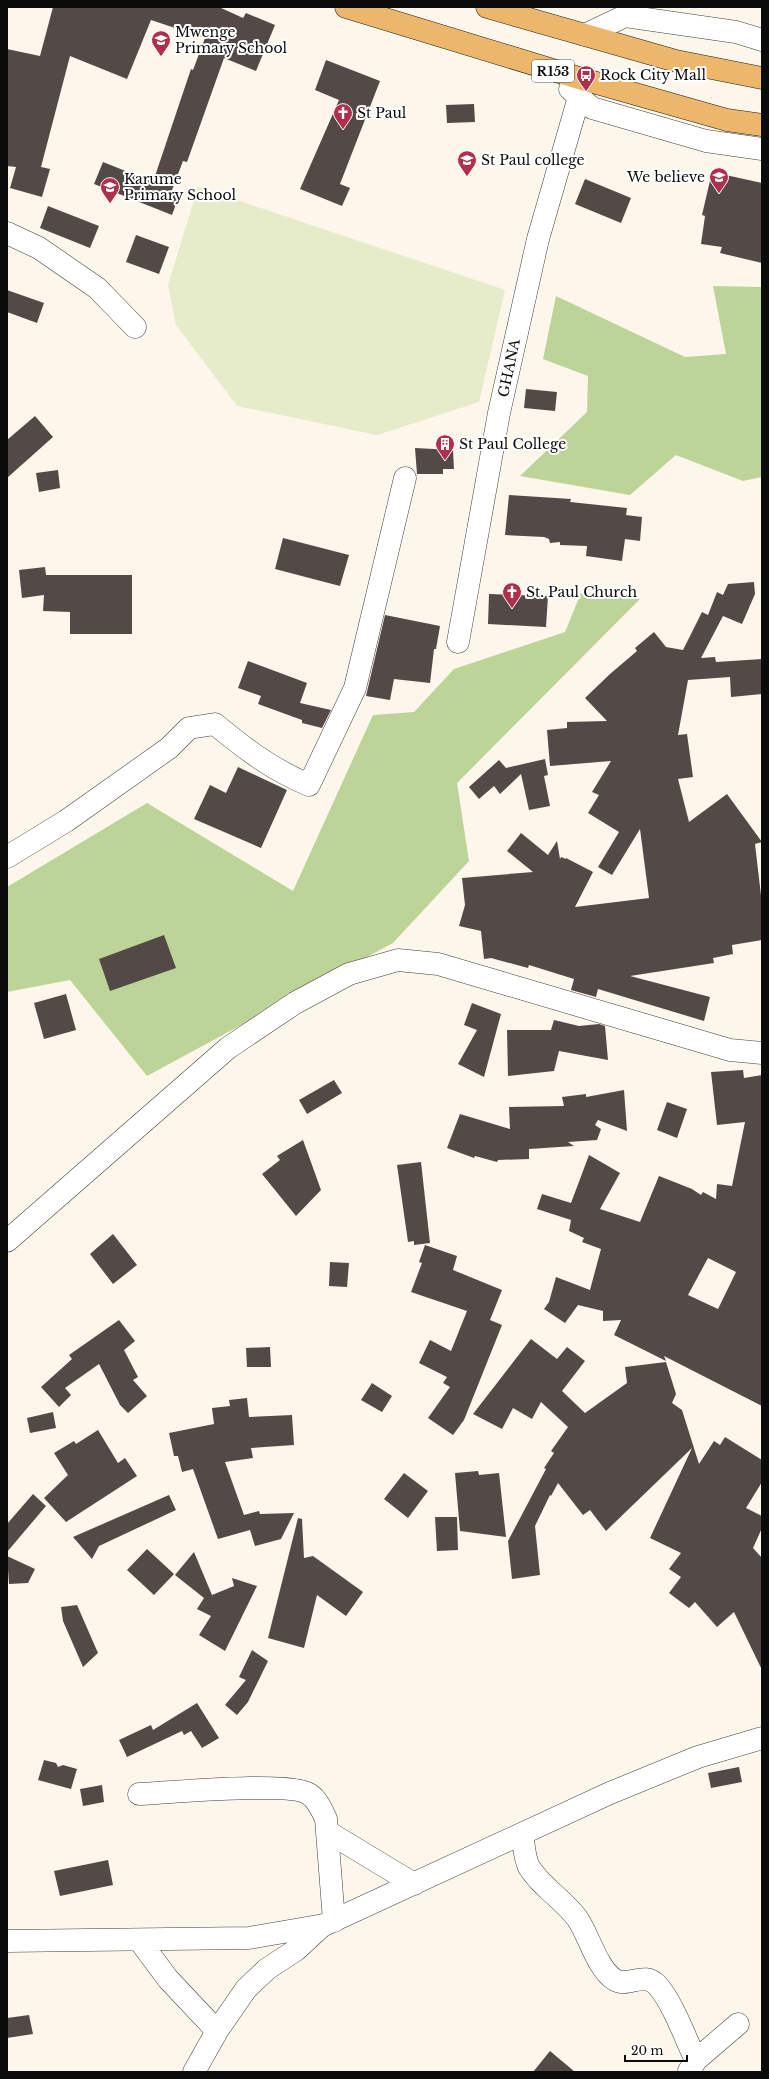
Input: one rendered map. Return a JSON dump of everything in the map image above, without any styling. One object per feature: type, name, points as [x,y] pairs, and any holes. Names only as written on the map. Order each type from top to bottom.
[{"type":"main road","name":"R153","points":[[346,7],[563,74],[727,120],[762,125]]},
{"type":"main road","points":[[487,7],[676,61],[762,78]]},
{"type":"street","points":[[585,35],[625,16],[736,32],[762,40]]},
{"type":"street","points":[[563,74],[571,91],[592,108],[706,141],[762,149]]},
{"type":"street","name":"GHANA","points":[[458,642],[499,414],[536,247],[579,97]]},
{"type":"street","points":[[7,233],[39,248],[97,288],[135,327]]},
{"type":"street","points":[[7,857],[66,821],[123,778],[168,748],[189,728],[215,724],[238,744],[281,773],[308,785],[355,688],[405,478]]},
{"type":"street","points":[[7,1241],[228,1048],[295,1003],[349,974],[398,960],[438,964],[730,1050],[762,1053]]},
{"type":"street","points":[[7,1941],[249,1938],[329,1923],[610,1793],[698,1757],[762,1738]]},
{"type":"street","points":[[139,1794],[276,1787],[308,1794],[320,1806],[326,1819],[328,1832],[329,1923]]},
{"type":"street","points":[[328,1832],[414,1884]]},
{"type":"street","points":[[522,1834],[529,1865],[537,1877],[565,1904],[577,1919],[602,1965],[615,1980],[623,1982],[643,1978],[651,1980],[658,1987],[669,2003],[692,2066],[738,2024]]},
{"type":"street","points":[[194,2072],[218,2031],[246,1989],[267,1969],[296,1950],[329,1923]]},
{"type":"street","points":[[139,1940],[168,1979],[218,2031]]},
{"type":"green space","points":[[198,187],[505,290],[479,402],[377,435],[237,406],[176,325],[168,285]]},
{"type":"green space","points":[[713,286],[762,287],[762,477],[743,481],[676,455],[630,495],[520,476],[587,412],[588,376],[543,359],[556,296],[685,357],[726,354]]},
{"type":"green space","points":[[581,593],[640,599],[457,783],[469,861],[393,943],[147,1076],[70,980],[7,992],[7,887],[147,803],[293,891],[373,715],[414,712],[454,669],[565,632]]},
{"type":"building","points":[[53,7],[219,7],[243,18],[246,13],[275,25],[256,71],[224,58],[187,162],[183,161],[172,190],[180,193],[172,215],[94,184],[103,162],[153,182],[191,69],[193,70],[205,38],[151,20],[127,79],[70,56],[41,167],[50,169],[42,197],[10,188],[16,167],[7,166],[7,49],[40,56]]},
{"type":"building","points":[[326,60],[380,81],[340,184],[350,188],[342,206],[300,189],[339,100],[315,90]]},
{"type":"building","points":[[474,104],[475,122],[447,123],[446,105]]},
{"type":"building","points":[[712,172],[762,183],[762,263],[720,253],[722,247],[701,244],[705,216],[702,215]]},
{"type":"building","points":[[585,179],[631,198],[621,223],[575,204]]},
{"type":"building","points":[[48,206],[99,226],[90,248],[40,228]]},
{"type":"building","points":[[136,235],[169,247],[159,274],[126,262]]},
{"type":"building","points":[[7,290],[44,303],[37,323],[7,312]]},
{"type":"building","name":"St Paul College","points":[[526,389],[557,392],[555,411],[524,408]]},
{"type":"building","points":[[35,416],[53,437],[7,478],[7,440]]},
{"type":"building","name":"St Paul College","points":[[415,448],[453,450],[454,469],[443,469],[443,474],[417,474]]},
{"type":"building","points":[[58,470],[60,488],[39,492],[36,473]]},
{"type":"building","points":[[509,495],[571,499],[570,502],[627,508],[626,515],[642,517],[640,541],[625,539],[622,561],[586,556],[587,546],[560,545],[560,542],[550,543],[549,539],[544,537],[505,535]]},
{"type":"building","points":[[283,538],[349,555],[340,586],[275,569]]},
{"type":"building","points":[[45,567],[46,575],[132,575],[132,634],[70,634],[70,612],[43,611],[44,595],[22,598],[19,570]]},
{"type":"building","points":[[754,582],[755,594],[742,624],[723,616],[701,658],[715,657],[716,662],[762,659],[762,694],[731,697],[730,677],[688,680],[678,735],[687,734],[693,777],[678,779],[689,822],[727,794],[762,842],[755,844],[762,904],[762,940],[732,945],[733,954],[713,958],[714,963],[630,976],[710,997],[704,1021],[598,989],[596,997],[571,990],[574,979],[529,965],[528,968],[491,958],[484,959],[481,931],[459,926],[465,905],[462,878],[533,872],[507,851],[521,833],[548,855],[557,841],[560,859],[561,857],[566,858],[593,872],[575,907],[649,898],[640,829],[612,875],[598,867],[619,832],[588,813],[599,795],[592,792],[611,761],[550,766],[547,730],[567,728],[567,722],[607,721],[585,698],[637,651],[635,648],[654,632],[666,647],[683,650],[702,612],[708,615],[717,592],[723,595],[728,584]]},
{"type":"building","points":[[489,594],[548,596],[546,627],[488,624]]},
{"type":"building","points":[[385,615],[440,626],[436,649],[434,649],[430,683],[394,679],[390,700],[366,696]]},
{"type":"building","points":[[248,661],[307,683],[300,703],[331,710],[322,728],[302,723],[302,720],[258,704],[261,696],[238,688]]},
{"type":"building","points":[[545,759],[548,775],[544,776],[550,806],[529,810],[521,774],[500,794],[494,786],[479,799],[469,787],[499,760],[506,768]]},
{"type":"building","points":[[238,767],[287,790],[261,848],[194,819],[210,785],[226,793]]},
{"type":"building","points":[[164,935],[176,968],[110,991],[99,959]]},
{"type":"building","points":[[66,994],[76,1030],[44,1039],[34,1003]]},
{"type":"building","points":[[472,1003],[501,1014],[484,1077],[458,1064],[477,1030],[464,1025]]},
{"type":"building","points":[[554,1020],[579,1026],[599,1024],[605,1026],[608,1060],[559,1051],[554,1071],[508,1076],[507,1030],[551,1030]]},
{"type":"building","points":[[743,1070],[744,1078],[762,1075],[762,1406],[664,1356],[666,1361],[614,1335],[621,1320],[603,1321],[603,1311],[578,1305],[565,1323],[544,1309],[549,1302],[556,1277],[590,1290],[601,1249],[582,1242],[584,1238],[569,1231],[571,1220],[537,1209],[542,1194],[571,1203],[589,1155],[620,1173],[600,1209],[640,1222],[659,1176],[692,1189],[701,1195],[703,1192],[716,1199],[717,1184],[732,1186],[745,1122],[717,1125],[711,1072]],"holes":[[[708,1258],[736,1272],[718,1309],[688,1295]]]},
{"type":"building","points":[[334,1080],[342,1093],[307,1114],[299,1100]]},
{"type":"building","points":[[624,1090],[627,1131],[598,1120],[595,1125],[601,1129],[597,1140],[568,1142],[574,1146],[529,1149],[529,1159],[498,1160],[497,1162],[475,1156],[474,1158],[447,1148],[460,1114],[510,1129],[509,1107],[564,1106],[562,1097],[586,1094],[586,1097]]},
{"type":"building","points":[[667,1102],[687,1109],[677,1138],[657,1130]]},
{"type":"building","points":[[303,1140],[321,1190],[296,1216],[262,1174],[280,1160],[277,1156]]},
{"type":"building","points":[[421,1162],[430,1243],[414,1245],[414,1241],[408,1242],[397,1165]]},
{"type":"building","points":[[113,1234],[137,1265],[113,1284],[90,1254]]},
{"type":"building","points":[[425,1245],[457,1256],[453,1270],[502,1290],[490,1320],[502,1325],[464,1420],[453,1435],[428,1418],[450,1387],[443,1383],[447,1377],[419,1363],[430,1340],[451,1351],[467,1311],[411,1292],[422,1263],[419,1262]]},
{"type":"building","points":[[330,1262],[349,1263],[347,1287],[329,1286]]},
{"type":"building","points":[[119,1320],[135,1341],[124,1350],[138,1377],[133,1380],[147,1396],[128,1413],[120,1405],[99,1364],[65,1388],[71,1395],[59,1407],[41,1387],[72,1359],[69,1355]]},
{"type":"building","points":[[531,1339],[557,1359],[567,1347],[585,1361],[562,1391],[585,1413],[627,1383],[625,1367],[666,1362],[676,1394],[672,1403],[682,1410],[699,1464],[714,1441],[720,1445],[725,1437],[762,1460],[762,1482],[746,1508],[762,1516],[762,1528],[753,1548],[762,1558],[762,1670],[734,1612],[717,1627],[695,1602],[689,1608],[669,1593],[681,1577],[669,1569],[681,1553],[650,1538],[692,1448],[606,1531],[590,1510],[583,1515],[558,1483],[551,1496],[550,1495],[535,1526],[540,1575],[512,1579],[508,1541],[546,1469],[544,1468],[554,1453],[551,1451],[568,1427],[541,1402],[532,1419],[513,1408],[502,1429],[473,1414]]},
{"type":"building","points":[[270,1347],[271,1367],[247,1367],[246,1348]]},
{"type":"building","points":[[372,1383],[392,1396],[382,1412],[361,1400]]},
{"type":"building","points":[[247,1398],[249,1417],[292,1415],[294,1445],[251,1448],[253,1458],[225,1462],[244,1515],[259,1511],[260,1514],[294,1513],[281,1539],[255,1546],[250,1530],[218,1539],[193,1469],[182,1472],[178,1456],[174,1456],[169,1433],[214,1424],[212,1408],[230,1406],[229,1400]]},
{"type":"building","points":[[53,1412],[56,1428],[30,1433],[27,1418]]},
{"type":"building","points":[[98,1430],[118,1463],[125,1458],[137,1476],[66,1522],[44,1498],[68,1475],[54,1453],[74,1441],[76,1444]]},
{"type":"building","points":[[478,1471],[479,1475],[499,1473],[506,1537],[460,1531],[455,1473]]},
{"type":"building","points":[[404,1473],[428,1491],[408,1518],[384,1499]]},
{"type":"building","points":[[33,1494],[46,1506],[7,1552],[7,1524]]},
{"type":"building","points":[[169,1495],[176,1510],[99,1546],[92,1559],[73,1537]]},
{"type":"building","points":[[435,1517],[457,1517],[458,1550],[437,1551]]},
{"type":"building","points":[[298,1518],[302,1519],[304,1558],[313,1556],[363,1592],[346,1616],[317,1595],[304,1648],[268,1638]]},
{"type":"building","points":[[147,1549],[174,1574],[154,1595],[127,1570]]},
{"type":"building","points":[[194,1552],[212,1595],[234,1586],[232,1578],[257,1586],[225,1651],[199,1635],[211,1616],[197,1609],[204,1598],[175,1575]]},
{"type":"building","points":[[7,1556],[35,1569],[28,1583],[9,1584]]},
{"type":"building","points":[[77,1605],[98,1653],[83,1667],[63,1621],[61,1607]]},
{"type":"building","points":[[252,1650],[268,1661],[248,1702],[237,1715],[225,1705],[246,1680],[239,1677]]},
{"type":"building","points":[[197,1703],[219,1738],[202,1748],[191,1731],[184,1735],[182,1731],[127,1757],[119,1740],[151,1725],[153,1730]]},
{"type":"building","points":[[44,1760],[56,1763],[58,1767],[63,1765],[77,1769],[71,1789],[38,1780]]},
{"type":"building","points":[[739,1767],[742,1782],[711,1788],[708,1773]]},
{"type":"building","points":[[102,1785],[104,1802],[83,1806],[80,1789]]},
{"type":"building","points":[[108,1860],[113,1885],[60,1896],[54,1871]]},
{"type":"building","points":[[29,2015],[33,2034],[7,2038],[7,2018]]},
{"type":"building","points":[[550,2051],[575,2072],[533,2072]]},
{"type":"place","name":"Mwenge Primary School","points":[[161,57]]},
{"type":"place","name":"Rock City Mall","points":[[586,92]]},
{"type":"place","name":"St Paul","points":[[343,130]]},
{"type":"place","name":"St Paul college","points":[[467,177]]},
{"type":"place","name":"We believe","points":[[719,194]]},
{"type":"place","name":"Karume Primary School","points":[[110,204]]},
{"type":"place","name":"St Paul College","points":[[445,461]]},
{"type":"place","name":"St. Paul Church","points":[[512,609]]}]
